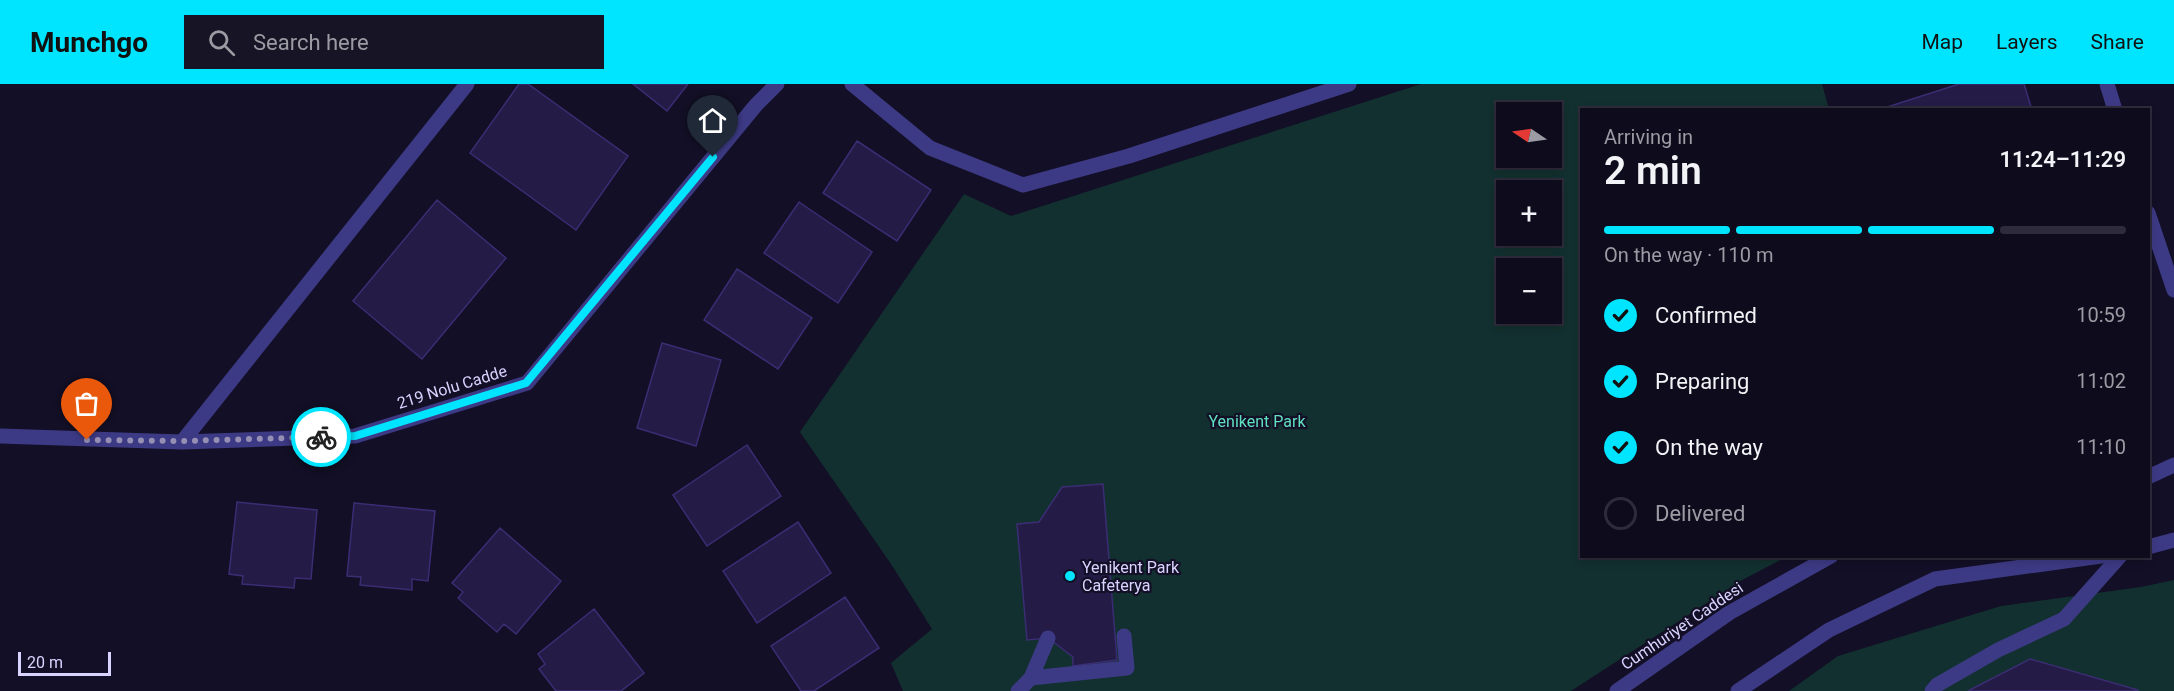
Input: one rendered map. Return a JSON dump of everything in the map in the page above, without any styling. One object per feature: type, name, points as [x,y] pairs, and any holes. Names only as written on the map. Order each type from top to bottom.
[{"type":"street","points":[[182,441],[467,84]]},
{"type":"street","name":"219 Nolu Cadde","points":[[0,436],[182,441],[355,436],[526,383],[756,105],[777,84]]},
{"type":"street","points":[[852,84],[930,148],[1023,185],[1129,156],[1349,84]]},
{"type":"street","points":[[2107,84],[2114,108]]},
{"type":"street","points":[[2150,217],[2167,247],[2174,290]]},
{"type":"street","points":[[2150,476],[2174,465]]},
{"type":"street","points":[[2150,546],[2174,540]]},
{"type":"street","name":"Cumhuriyet Caddesi","points":[[1617,691],[1729,613],[1827,558]]},
{"type":"street","points":[[1738,691],[1829,630],[1935,579],[2087,558]]},
{"type":"street","points":[[1932,691],[1937,685],[1998,650],[2064,619],[2118,558]]},
{"type":"street","points":[[1031,678],[1127,668],[1124,636]]},
{"type":"street","points":[[1018,691],[1031,678],[1048,638]]},
{"type":"green space","name":"Yenikent Park","points":[[1421,84],[1822,84],[1829,108],[1580,108],[1580,558],[1784,558],[1744,579],[1571,691],[903,691],[891,663],[932,629],[893,567],[800,432],[964,194],[1011,216]]},
{"type":"green space","points":[[2174,580],[2174,691],[1789,691],[1838,656],[2001,606],[2141,587]]},
{"type":"building","points":[[519,84],[528,84],[628,156],[576,230],[470,153]]},
{"type":"building","points":[[633,84],[688,84],[667,111]]},
{"type":"building","points":[[1959,84],[2024,84],[2031,108],[1884,108]]},
{"type":"building","points":[[857,141],[931,190],[897,241],[823,193]]},
{"type":"building","points":[[437,200],[506,258],[422,359],[353,301]]},
{"type":"building","points":[[799,202],[872,252],[838,303],[764,253]]},
{"type":"building","points":[[737,269],[812,318],[778,369],[704,320]]},
{"type":"building","points":[[662,343],[721,360],[696,446],[637,428]]},
{"type":"building","points":[[747,445],[781,496],[707,546],[673,495]]},
{"type":"building","points":[[1103,484],[1117,660],[1073,666],[1073,657],[1048,638],[1027,640],[1017,524],[1039,522],[1062,487]]},
{"type":"building","points":[[237,502],[317,510],[311,579],[295,578],[294,588],[242,584],[243,576],[229,574]]},
{"type":"building","points":[[354,503],[435,511],[428,581],[412,579],[412,590],[360,585],[361,577],[347,576]]},
{"type":"building","points":[[798,522],[831,573],[757,623],[723,571]]},
{"type":"building","points":[[500,528],[561,581],[516,634],[504,624],[497,632],[458,598],[463,592],[452,583]]},
{"type":"building","points":[[845,597],[879,648],[814,691],[801,691],[771,646]]},
{"type":"building","points":[[594,609],[644,673],[621,691],[556,691],[539,669],[545,664],[538,654]]},
{"type":"building","points":[[2030,659],[2138,690],[2138,691],[1968,691]]},
{"type":"way so far","points":[[87,440],[182,441],[321,437]]},
{"type":"place","name":"Yenikent Park Cafeterya","points":[[1070,576]]},
{"type":"route","points":[[321,437],[355,436],[526,383],[713,157]]}]
